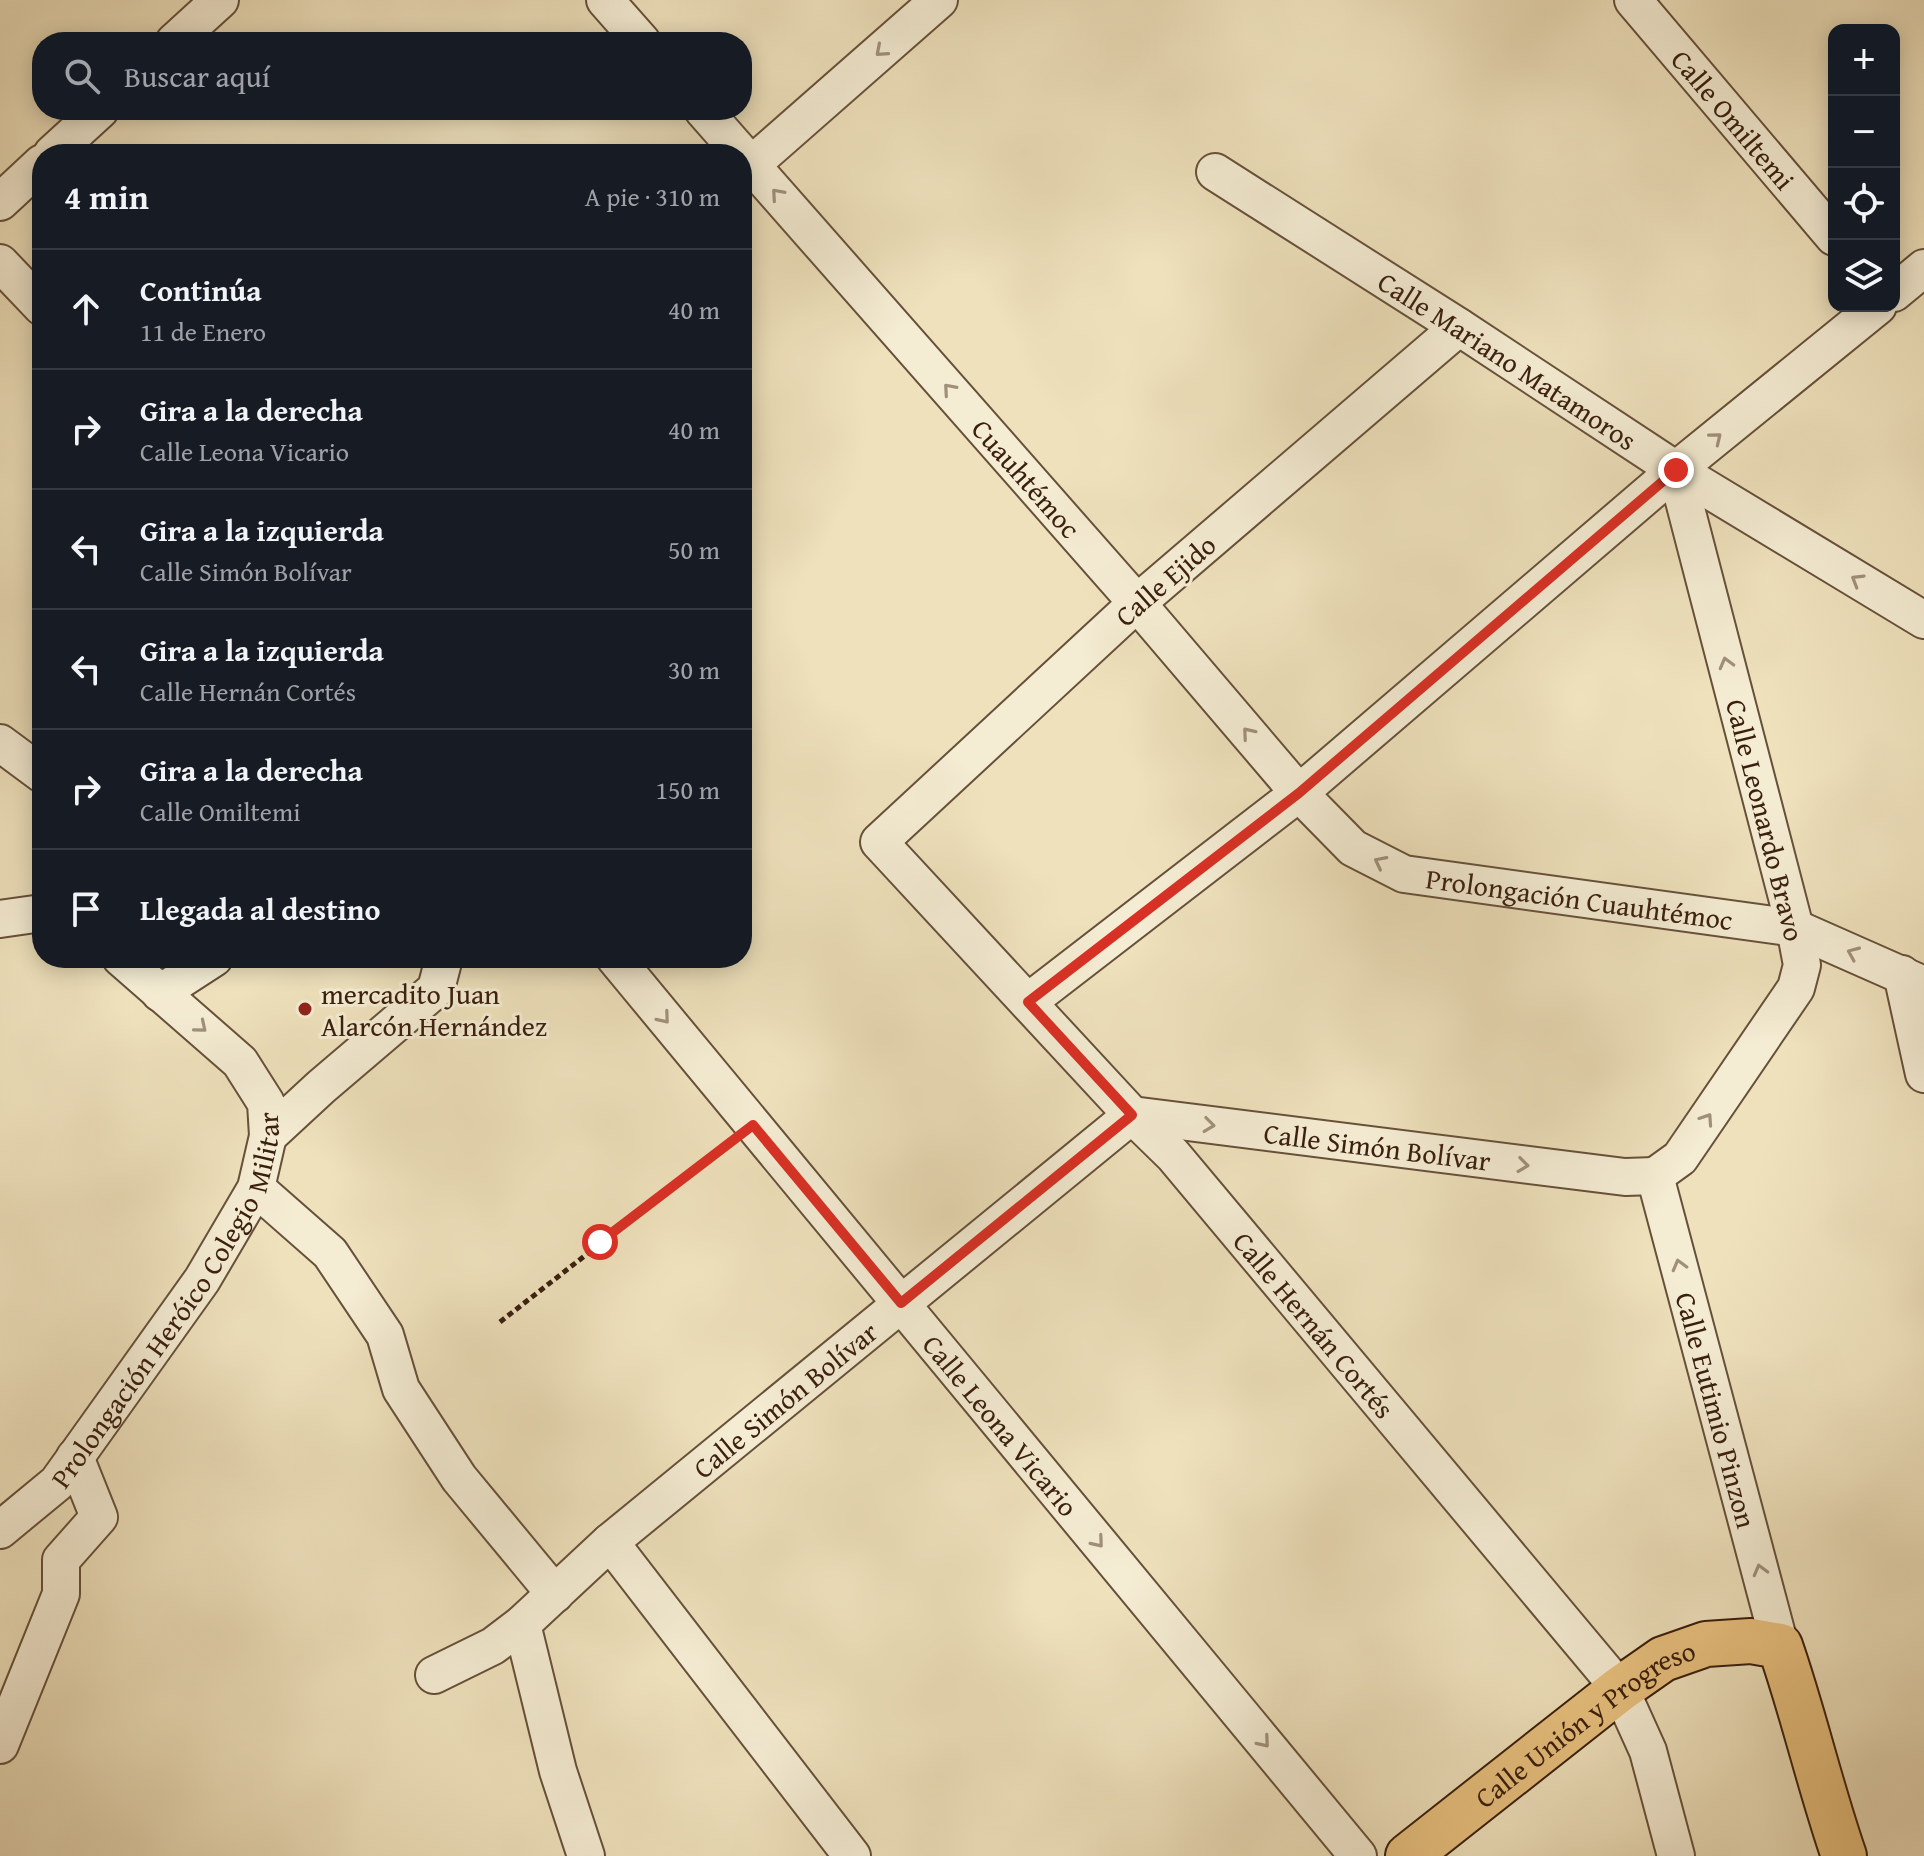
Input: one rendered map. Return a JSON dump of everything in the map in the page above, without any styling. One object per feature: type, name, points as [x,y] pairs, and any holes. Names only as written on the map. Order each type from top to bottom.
[{"type":"main road","name":"Calle Unión y Progreso","points":[[1408,1856],[1620,1689],[1663,1659],[1706,1644],[1751,1641],[1780,1646]]},
{"type":"main road","points":[[1780,1646],[1844,1856]]},
{"type":"street","points":[[185,32],[220,0]]},
{"type":"street","points":[[605,0],[633,32]]},
{"type":"street","points":[[752,165],[939,0]]},
{"type":"street","name":"Calle Omiltemi","points":[[1633,0],[1828,230]]},
{"type":"street","points":[[63,144],[89,120]]},
{"type":"street","name":"Cuauhtémoc","points":[[710,120],[728,144]]},
{"type":"street","points":[[0,202],[32,172]]},
{"type":"street","name":"Calle Mariano Matamoros","points":[[1215,172],[1676,470],[1924,620]]},
{"type":"street","name":"Cuauhtémoc","points":[[752,175],[1137,603],[1299,793]]},
{"type":"street","points":[[0,263],[32,297]]},
{"type":"street","points":[[1900,288],[1924,268]]},
{"type":"street","points":[[1028,1002],[1299,793],[1676,470],[1871,312]]},
{"type":"street","name":"Calle Ejido","points":[[879,842],[1137,603],[1459,327]]},
{"type":"street","name":"Calle Leonardo Bravo","points":[[1655,1176],[1680,1158],[1796,988],[1802,965],[1676,470]]},
{"type":"street","points":[[0,743],[32,767]]},
{"type":"street","name":"Prolongación Cuauhtémoc","points":[[1299,793],[1353,848],[1404,874],[1795,928],[1913,979]]},
{"type":"street","name":"Calle Hernán Cortés","points":[[879,842],[1132,1115],[1173,1155],[1620,1689],[1648,1751],[1676,1856]]},
{"type":"street","points":[[0,919],[32,914]]},
{"type":"street","name":"Prolongación Heróico Colegio Militar","points":[[0,1530],[57,1483],[202,1280],[256,1188],[268,1136],[266,1103],[240,1062],[132,968]]},
{"type":"street","points":[[160,993],[199,968]]},
{"type":"street","points":[[268,1136],[436,989],[441,968]]},
{"type":"street","name":"Calle Leona Vicario","points":[[623,968],[1358,1856]]},
{"type":"street","points":[[1913,979],[1924,1074]]},
{"type":"street","name":"Calle Simón Bolívar","points":[[434,1675],[493,1646],[522,1624],[610,1542],[1132,1115],[1625,1177],[1655,1176]]},
{"type":"street","name":"Calle Eutimio Pinzon","points":[[1655,1176],[1780,1646]]},
{"type":"street","points":[[256,1188],[330,1253],[385,1335],[401,1389],[459,1478],[555,1594]]},
{"type":"street","points":[[0,1745],[61,1594],[61,1560],[99,1517],[75,1457]]},
{"type":"street","points":[[610,1542],[852,1856]]},
{"type":"street","points":[[522,1624],[558,1771],[586,1856]]},
{"type":"path","points":[[500,1322],[753,1125]]},
{"type":"place","name":"mercadito Juan Alarcón Hernández","points":[[305,1009]]},
{"type":"route","points":[[600,1242],[753,1125],[901,1303],[1132,1115],[1028,1002],[1299,793],[1676,470]]}]
